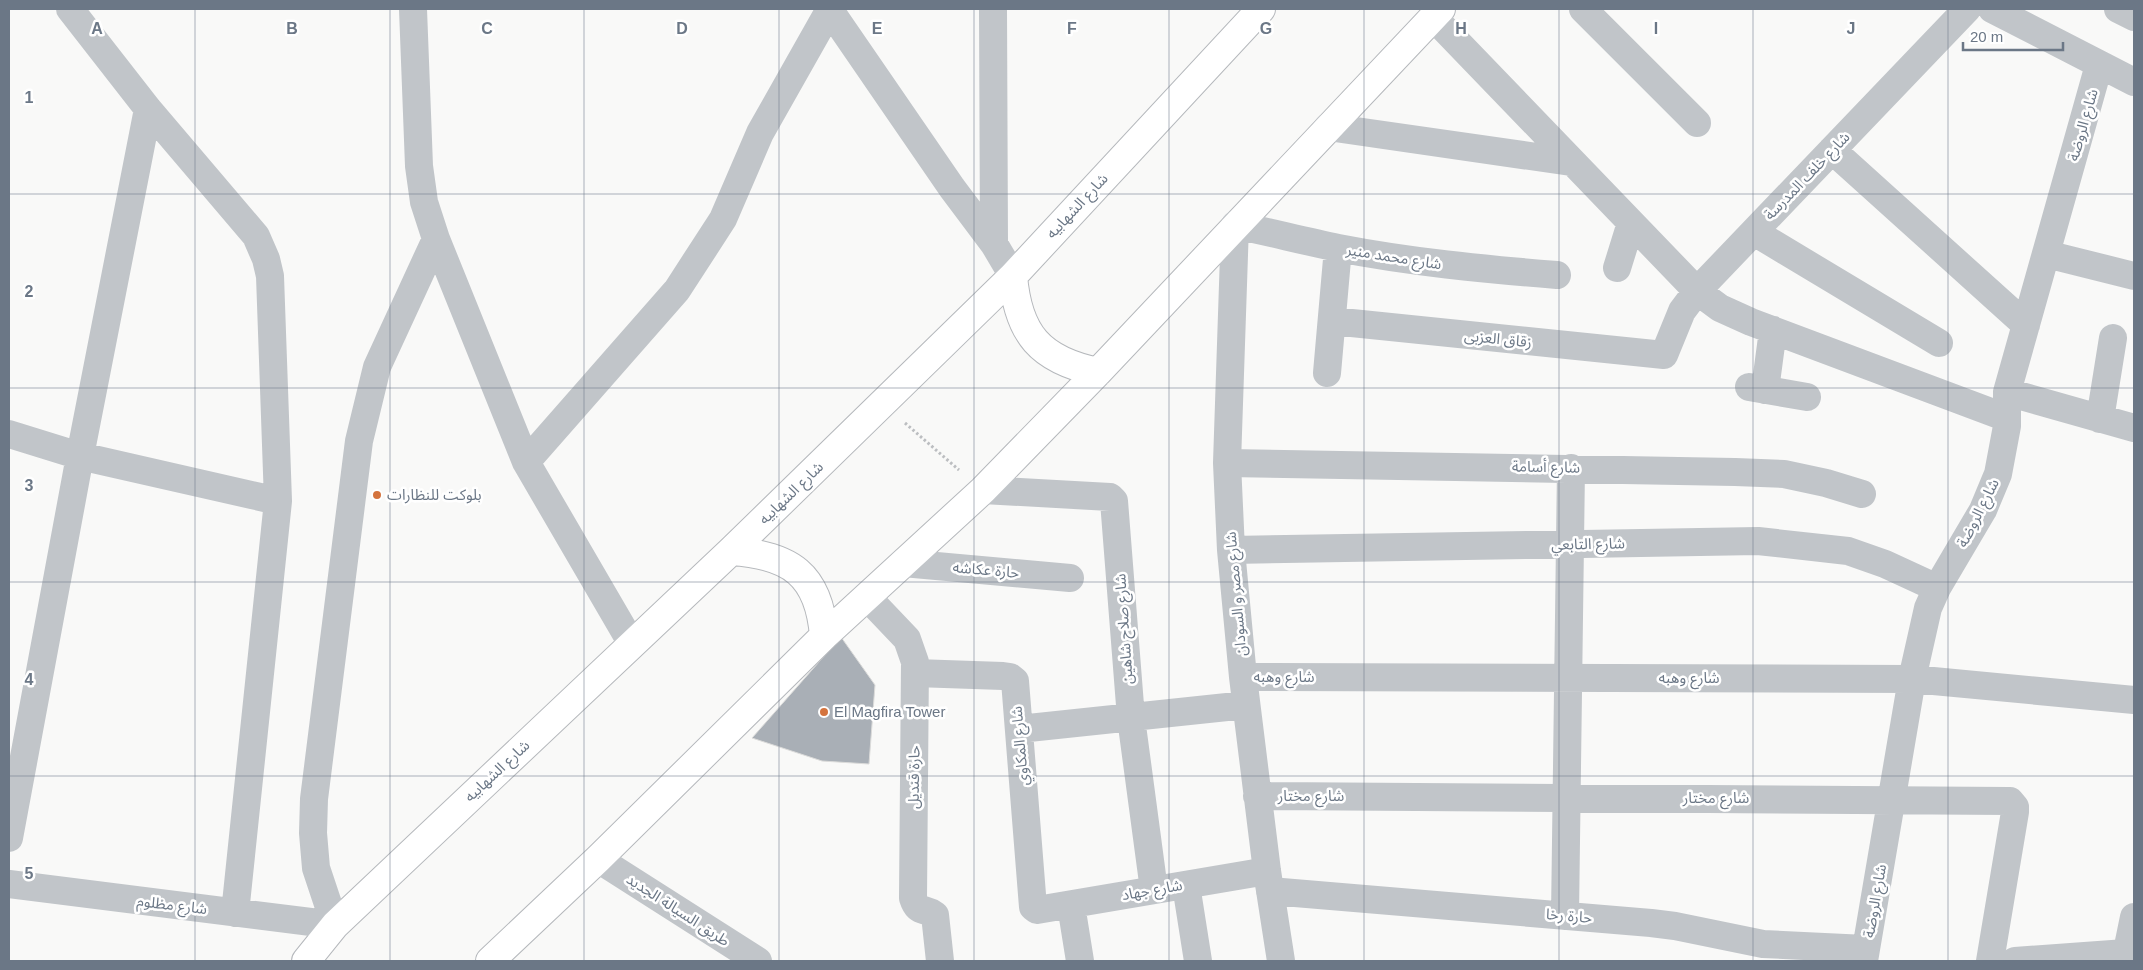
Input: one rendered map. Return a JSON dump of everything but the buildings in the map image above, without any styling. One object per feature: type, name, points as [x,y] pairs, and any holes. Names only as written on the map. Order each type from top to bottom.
[{"type":"highway","name":"شارع الشهابيه","points":[[306,961],[336,925],[731,551],[1013,276],[1261,9]]},
{"type":"highway","points":[[490,961],[598,859],[824,636],[982,490],[1098,372],[1234,225],[1437,13]]},
{"type":"highway","points":[[1013,276],[1015,299],[1022,322],[1035,341],[1053,357],[1074,367],[1098,372]]},
{"type":"highway","points":[[731,551],[757,553],[780,559],[799,573],[814,591],[822,613],[824,636]]},
{"type":"street","points":[[70,9],[148,109],[256,236],[266,259],[272,294],[278,501],[235,913]]},
{"type":"street","points":[[993,9],[994,244]]},
{"type":"street","points":[[1583,9],[1696,123]]},
{"type":"street","name":"شارع خلف المدرسة","points":[[1664,355],[1682,311],[1697,292],[1967,9]]},
{"type":"street","points":[[1992,9],[2099,66],[2134,82]]},
{"type":"street","points":[[2118,9],[2134,17]]},
{"type":"street","points":[[526,462],[677,290],[723,219],[760,133],[829,10],[952,188],[994,244],[1013,276]]},
{"type":"street","points":[[415,11],[418,166],[424,202],[436,239],[526,462],[632,644]]},
{"type":"street","points":[[1437,13],[1571,162],[1697,292],[1720,308],[1773,330],[2007,405],[2100,419],[2134,428]]},
{"type":"street","name":"شارع الروضة","points":[[1865,955],[1912,679],[1928,608],[1937,588],[1983,510],[1998,474],[2005,446],[2007,405],[2026,325],[2099,66]]},
{"type":"street","points":[[9,838],[80,456],[148,109]]},
{"type":"street","points":[[1328,127],[1571,162]]},
{"type":"street","points":[[1832,150],[2026,325]]},
{"type":"street","points":[[1617,268],[1630,223]]},
{"type":"street","name":"شارع محمد منير","points":[[1234,225],[1338,248],[1468,268],[1556,275]]},
{"type":"street","name":"شارع مصر و السودان","points":[[1234,225],[1227,463],[1231,550],[1246,706],[1268,881],[1281,961]]},
{"type":"street","points":[[1754,232],[1939,343]]},
{"type":"street","points":[[336,925],[316,868],[313,833],[314,799],[359,441],[377,367],[436,239]]},
{"type":"street","points":[[1326,373],[1338,248]]},
{"type":"street","points":[[2046,254],[2134,276]]},
{"type":"street","name":"زقاق العزبى","points":[[1332,321],[1664,355]]},
{"type":"street","points":[[1773,330],[1757,388],[1807,397]]},
{"type":"street","points":[[2100,419],[2113,338]]},
{"type":"street","points":[[9,434],[80,456],[278,501]]},
{"type":"street","name":"شارع أسامة","points":[[1227,463],[1690,470],[1784,474],[1826,483],[1862,494]]},
{"type":"street","points":[[1565,916],[1571,468]]},
{"type":"street","name":"شارع صلاح شاهين","points":[[982,490],[1110,497],[1114,501],[1131,718],[1154,890]]},
{"type":"street","name":"شارع التابعي","points":[[1231,550],[1758,542],[1848,551],[1885,564],[1937,588]]},
{"type":"street","name":"حارة عكاشه","points":[[903,563],[1070,578]]},
{"type":"street","name":"حارة قنديل","points":[[867,597],[907,639],[916,662],[913,898],[915,906],[921,911],[930,911],[935,915],[940,961]]},
{"type":"street","name":"شارع المكاوي","points":[[915,673],[1010,677],[1015,681],[1033,907],[1037,910]]},
{"type":"street","name":"شارع وهبه","points":[[1243,676],[1912,679],[2134,700]]},
{"type":"street","points":[[1019,730],[1246,706]]},
{"type":"street","name":"شارع مختار","points":[[1257,796],[2005,800],[2013,804],[2015,812],[1990,961]]},
{"type":"street","name":"طريق السيالة الجديد","points":[[598,859],[758,961]]},
{"type":"street","name":"شارع جهاد","points":[[1037,910],[1186,885],[1268,881]]},
{"type":"street","name":"حارة رخا","points":[[1268,881],[1565,916],[1676,926],[1763,944],[1865,955]]},
{"type":"street","name":"شارع مظلوم","points":[[9,884],[336,925]]},
{"type":"street","points":[[1186,885],[1198,961]]},
{"type":"street","points":[[1071,905],[1080,961]]},
{"type":"street","points":[[2015,961],[2126,957],[2134,917]]},
{"type":"path","points":[[882,403],[982,490]]},
{"type":"place","name":"بلوكت للنظارات","points":[[377,495]]},
{"type":"place","name":"El Magfira Tower","points":[[824,712]]}]
